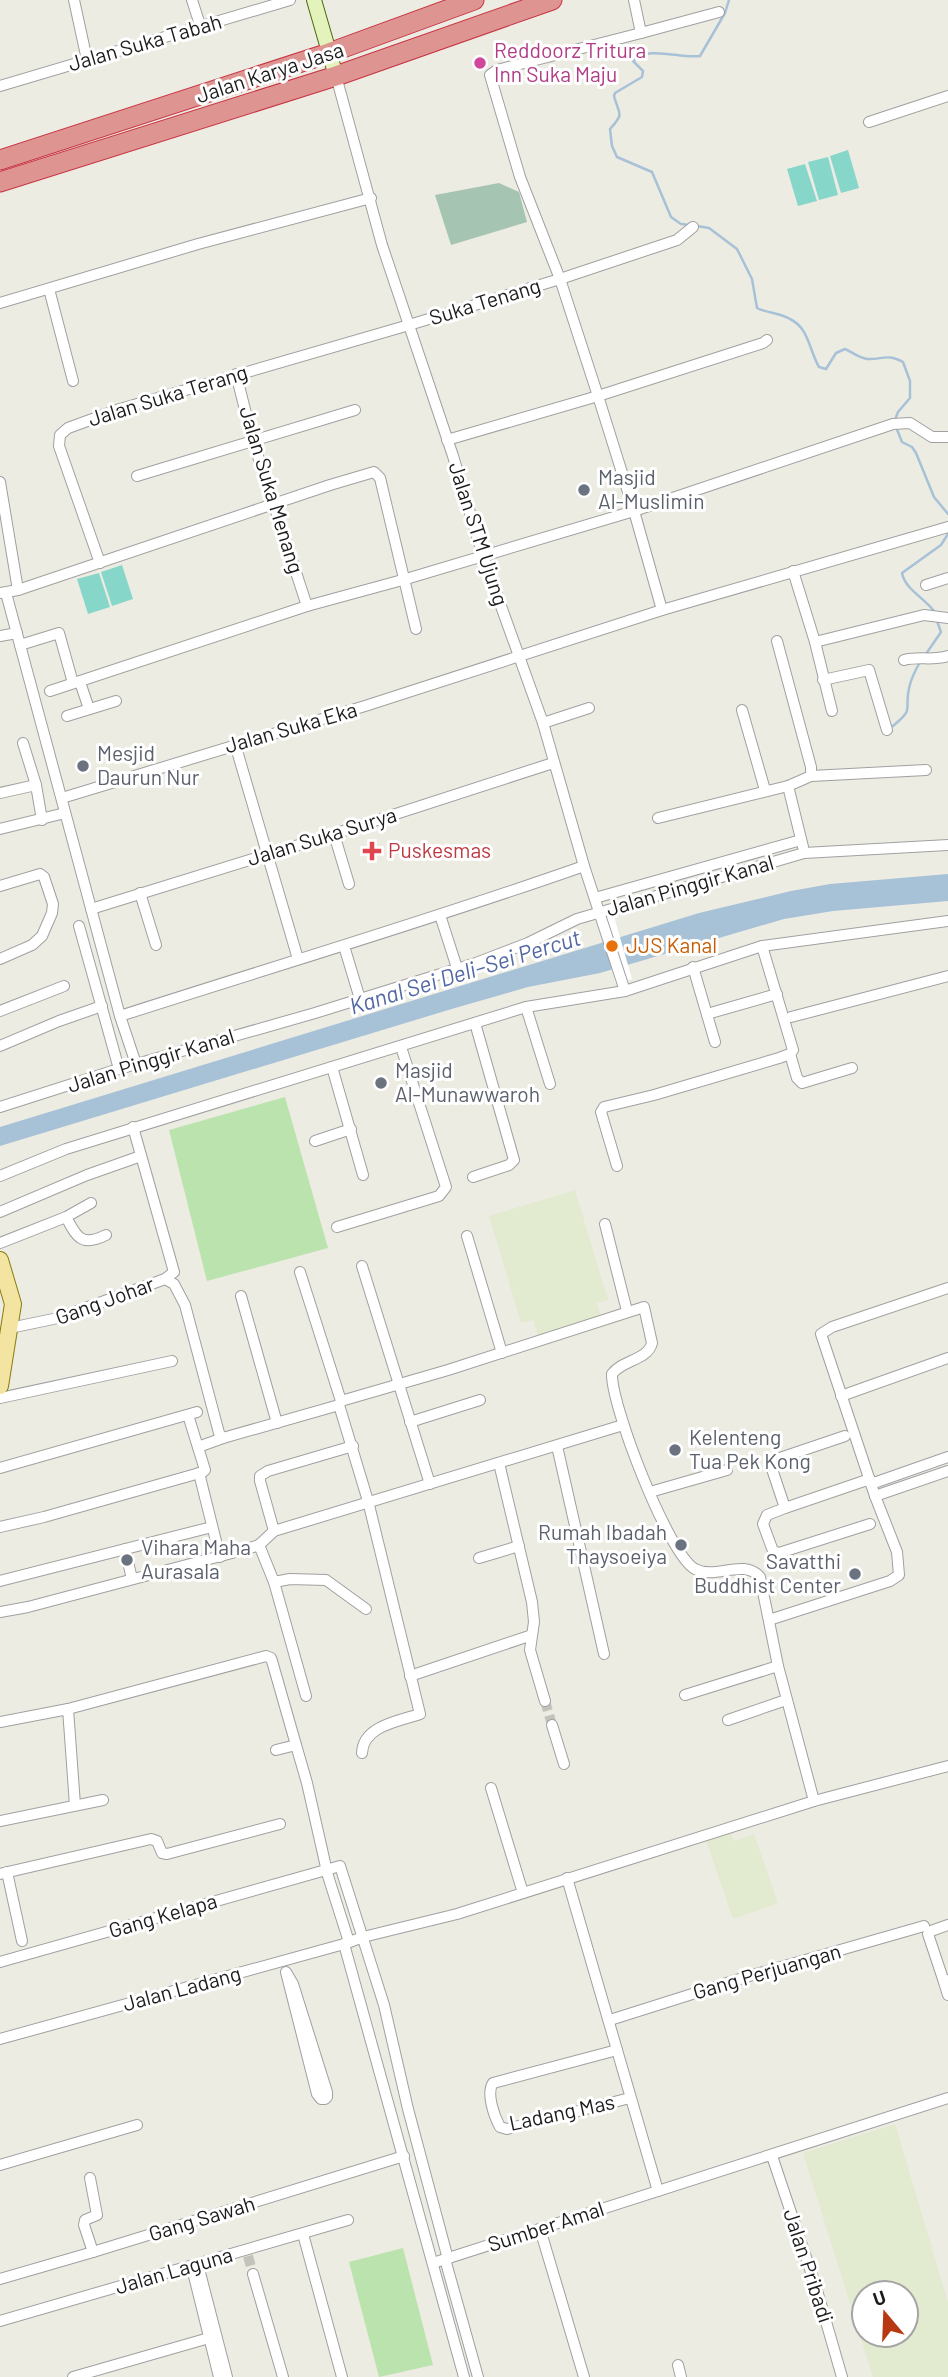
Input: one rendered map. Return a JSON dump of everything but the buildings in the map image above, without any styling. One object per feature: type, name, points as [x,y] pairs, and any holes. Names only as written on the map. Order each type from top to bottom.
[{"type":"highway","name":"Jalan Karya Jasa","points":[[0,160],[329,53],[474,0]]},
{"type":"highway","name":"Jalan Karya Jasa","points":[[0,182],[336,76],[552,0]]},
{"type":"main road","points":[[0,1260],[13,1304],[0,1386]]},
{"type":"street","points":[[74,0],[87,61]]},
{"type":"street","points":[[192,0],[201,28]]},
{"type":"street","name":"Jalan Suka Tabah","points":[[0,86],[290,0]]},
{"type":"street","points":[[314,0],[336,76]]},
{"type":"street","points":[[634,0],[641,33]]},
{"type":"street","points":[[662,610],[598,396],[560,279],[520,177],[490,75],[497,70],[719,12]]},
{"type":"street","name":"Jalan STM Ujung","points":[[336,76],[382,245],[483,556],[543,723],[584,866],[624,986]]},
{"type":"street","points":[[869,122],[944,97]]},
{"type":"street","points":[[0,303],[198,244],[371,198]]},
{"type":"street","name":"Suka Tenang","points":[[409,325],[677,240],[693,227]]},
{"type":"street","points":[[49,289],[73,380]]},
{"type":"street","name":"Jalan Suka Terang","points":[[100,563],[59,446],[60,435],[68,428],[236,374],[409,325]]},
{"type":"street","points":[[447,440],[598,396],[767,340]]},
{"type":"street","name":"Jalan Suka Menang","points":[[236,374],[253,441],[307,606]]},
{"type":"street","points":[[137,476],[355,410]]},
{"type":"street","points":[[50,691],[307,606],[634,511],[893,424],[910,423],[932,437],[948,437]]},
{"type":"street","points":[[8,592],[374,472],[380,478],[416,629]]},
{"type":"street","points":[[0,482],[8,592],[17,633],[120,1016],[136,1064]]},
{"type":"street","name":"Jalan Suka Eka","points":[[62,798],[365,706],[662,610],[947,527]]},
{"type":"street","points":[[793,571],[815,642],[832,711]]},
{"type":"street","points":[[926,585],[948,578]]},
{"type":"street","points":[[815,642],[924,615],[948,618]]},
{"type":"street","points":[[0,636],[17,633]]},
{"type":"street","points":[[20,645],[59,633],[89,709]]},
{"type":"street","points":[[777,641],[811,767],[811,776]]},
{"type":"street","points":[[904,660],[936,660],[948,656]]},
{"type":"street","points":[[823,680],[869,670],[887,730]]},
{"type":"street","points":[[67,716],[116,701]]},
{"type":"street","points":[[543,723],[589,708]]},
{"type":"street","points":[[742,710],[765,790]]},
{"type":"street","points":[[23,743],[36,785],[42,820]]},
{"type":"street","points":[[235,744],[298,959]]},
{"type":"street","name":"Jalan Suka Surya","points":[[91,909],[553,763]]},
{"type":"street","points":[[659,818],[788,786],[811,776],[926,770]]},
{"type":"street","points":[[0,793],[36,785]]},
{"type":"street","points":[[788,786],[804,853]]},
{"type":"street","points":[[0,830],[65,813]]},
{"type":"street","points":[[334,834],[349,884]]},
{"type":"street","points":[[595,898],[802,840]]},
{"type":"street","name":"Jalan Pinggir Kanal","points":[[0,1107],[119,1069],[360,999],[528,943],[577,919],[804,853],[948,845]]},
{"type":"street","points":[[120,1016],[440,915],[584,866]]},
{"type":"street","points":[[0,886],[38,874],[43,875],[53,904],[52,913],[38,941],[0,959]]},
{"type":"street","points":[[140,893],[156,945]]},
{"type":"street","points":[[440,915],[457,968]]},
{"type":"street","points":[[0,1176],[66,1149],[133,1127],[526,1007],[624,986],[762,946],[948,921]]},
{"type":"street","points":[[79,926],[119,1069]]},
{"type":"street","points":[[344,946],[360,999]]},
{"type":"street","points":[[762,946],[793,1046],[790,1054],[797,1078],[802,1083],[852,1068]]},
{"type":"street","points":[[693,967],[715,1042]]},
{"type":"street","points":[[791,1017],[948,976]]},
{"type":"street","points":[[0,1011],[64,986]]},
{"type":"street","points":[[707,1013],[777,994]]},
{"type":"street","points":[[0,1046],[102,1006]]},
{"type":"street","points":[[526,1007],[550,1084]]},
{"type":"street","points":[[473,1177],[509,1165],[513,1160],[475,1023]]},
{"type":"street","points":[[337,1227],[439,1196],[446,1187],[401,1047]]},
{"type":"street","points":[[617,1166],[601,1112],[604,1107],[654,1095],[790,1054]]},
{"type":"street","points":[[332,1067],[363,1175]]},
{"type":"street","name":"Gang Johar","points":[[10,1328],[58,1318],[165,1279],[174,1272],[133,1127]]},
{"type":"street","points":[[315,1141],[351,1129]]},
{"type":"street","points":[[0,1212],[87,1175],[141,1156]]},
{"type":"street","points":[[0,1243],[66,1217],[91,1202]]},
{"type":"street","points":[[66,1217],[82,1240],[88,1242],[106,1235]]},
{"type":"street","points":[[606,1224],[627,1311]]},
{"type":"street","points":[[467,1236],[502,1353]]},
{"type":"street","points":[[362,1266],[397,1385],[430,1483]]},
{"type":"street","points":[[300,1272],[368,1501],[420,1714],[387,1725],[370,1735],[363,1744],[362,1753]]},
{"type":"street","points":[[165,1279],[174,1284],[185,1305],[219,1433],[223,1438]]},
{"type":"street","points":[[769,1620],[890,1581],[899,1574],[897,1552],[821,1334],[832,1327],[948,1287]]},
{"type":"street","points":[[241,1296],[277,1423]]},
{"type":"street","points":[[198,1447],[644,1307],[652,1343],[646,1353],[621,1365],[612,1374],[612,1384],[623,1425],[661,1521],[681,1556],[691,1566],[709,1574],[745,1568],[754,1570],[760,1577],[786,1700],[814,1801]]},
{"type":"street","points":[[841,1396],[948,1358]]},
{"type":"street","points":[[0,1398],[172,1361]]},
{"type":"street","points":[[410,1422],[480,1400]]},
{"type":"street","points":[[0,1468],[193,1413],[198,1447],[205,1470],[44,1517],[0,1527]]},
{"type":"street","points":[[0,1612],[28,1607],[259,1545],[274,1531],[623,1425]]},
{"type":"street","points":[[785,1508],[771,1466],[774,1460],[845,1436]]},
{"type":"street","points":[[274,1531],[260,1481],[261,1476],[268,1471],[353,1446]]},
{"type":"street","points":[[557,1446],[604,1654]]},
{"type":"street","points":[[870,1524],[779,1553],[773,1551],[764,1520],[768,1515],[785,1508],[948,1457]]},
{"type":"street","points":[[499,1463],[534,1616],[530,1650],[545,1701]]},
{"type":"street","points":[[650,1492],[727,1470]]},
{"type":"street","points":[[876,1496],[948,1471]]},
{"type":"street","points":[[199,1473],[220,1556]]},
{"type":"street","points":[[0,1581],[212,1527]]},
{"type":"street","points":[[259,1545],[274,1582],[306,1696]]},
{"type":"street","points":[[479,1558],[519,1546]]},
{"type":"street","points":[[125,1549],[132,1579]]},
{"type":"street","points":[[274,1582],[290,1579],[326,1580],[366,1609]]},
{"type":"street","points":[[410,1676],[532,1635]]},
{"type":"street","points":[[0,1722],[68,1709],[266,1656],[271,1658],[307,1783],[326,1870],[464,2377]]},
{"type":"street","points":[[685,1695],[778,1666]]},
{"type":"street","points":[[727,1720],[786,1700]]},
{"type":"street","points":[[68,1709],[75,1805]]},
{"type":"street","points":[[552,1725],[564,1765]]},
{"type":"street","points":[[276,1750],[296,1745]]},
{"type":"street","name":"Jalan Ladang","points":[[0,2039],[284,1967],[363,1937],[457,1914],[814,1801],[948,1766]]},
{"type":"street","points":[[491,1788],[523,1893]]},
{"type":"street","points":[[0,1821],[103,1800]]},
{"type":"street","points":[[22,1941],[4,1873],[152,1839],[162,1853],[167,1854],[280,1824]]},
{"type":"street","points":[[326,1870],[340,1866],[384,2005],[408,2109],[478,2377]]},
{"type":"street","name":"Gang Kelapa","points":[[0,1962],[326,1870]]},
{"type":"street","points":[[567,1878],[658,2191]]},
{"type":"street","points":[[948,1925],[928,1934],[946,1981],[948,1995]]},
{"type":"street","name":"Gang Perjuangan","points":[[610,2020],[746,1977],[924,1926]]},
{"type":"street","points":[[284,1967],[317,2077]]},
{"type":"street","name":"Ladang Mas","points":[[617,2050],[493,2082],[489,2089],[494,2112],[500,2127],[507,2129],[630,2098]]},
{"type":"street","name":"Sumber Amal","points":[[433,2263],[948,2098]]},
{"type":"street","points":[[0,2165],[137,2125]]},
{"type":"street","name":"Gang Sawah","points":[[0,2278],[404,2156]]},
{"type":"street","name":"Jalan Pribadi","points":[[772,2156],[816,2287],[842,2377]]},
{"type":"street","points":[[90,2178],[97,2215],[86,2220],[85,2225],[93,2252]]},
{"type":"street","name":"Jalan Laguna","points":[[0,2321],[247,2253],[348,2220]]},
{"type":"street","points":[[540,2229],[584,2377]]},
{"type":"street","points":[[303,2234],[342,2377]]},
{"type":"street","points":[[195,2266],[219,2377]]},
{"type":"street","points":[[195,2266],[227,2377]]},
{"type":"street","points":[[253,2274],[283,2377]]},
{"type":"street","points":[[73,2377],[209,2338]]},
{"type":"street","points":[[678,2365],[681,2377]]},
{"type":"green space","points":[[499,183],[519,192],[527,222],[451,245],[435,195]]},
{"type":"green space","points":[[285,1097],[328,1248],[207,1281],[169,1130]]},
{"type":"green space","points":[[575,1190],[608,1300],[597,1303],[602,1319],[539,1338],[533,1320],[521,1323],[489,1216]]},
{"type":"green space","points":[[729,1829],[734,1841],[754,1834],[778,1903],[733,1919],[705,1837]]},
{"type":"green space","points":[[895,2124],[948,2302],[948,2377],[873,2377],[864,2349],[920,2349],[920,2279],[850,2279],[850,2303],[803,2153]]},
{"type":"green space","points":[[403,2248],[433,2365],[379,2377],[349,2262]]},
{"type":"shaded area","points":[[848,150],[859,188],[841,193],[830,156]]},
{"type":"shaded area","points":[[828,157],[838,195],[819,200],[808,162]]},
{"type":"shaded area","points":[[805,164],[817,201],[798,206],[787,169]]},
{"type":"shaded area","points":[[122,565],[133,599],[112,606],[101,572]]},
{"type":"shaded area","points":[[99,573],[110,607],[88,614],[77,579]]},
{"type":"shaded area","points":[[948,874],[948,901],[833,911],[784,919],[600,973],[528,987],[455,1008],[0,1146],[0,1127],[699,913],[830,884]]},
{"type":"pier","points":[[613,913],[632,979],[616,984],[597,917]]},
{"type":"waterway","points":[[690,225],[681,224],[671,217],[652,172],[617,157],[612,146],[610,129],[619,117],[614,96],[642,77],[643,71],[633,61],[640,56],[656,53],[700,56],[725,13],[729,0]]},
{"type":"waterway","points":[[697,226],[709,228],[737,249],[752,279],[757,308],[782,315],[796,323],[805,334],[819,367],[826,369],[836,353],[845,349],[864,358],[889,357],[903,362],[910,381],[910,398],[895,420]]},
{"type":"waterway","points":[[896,427],[902,442],[912,447],[916,453],[934,497],[948,514]]},
{"type":"waterway","points":[[934,611],[911,588],[902,573],[941,545],[948,534]]},
{"type":"waterway","points":[[926,654],[941,632],[937,621]]},
{"type":"waterway","points":[[893,726],[906,712],[910,685],[920,662]]},
{"type":"tunnel","points":[[545,1701],[552,1725]]},
{"type":"tunnel","points":[[248,2256],[253,2274]]},
{"type":"place","name":"Reddoorz Tritura Inn Suka Maju","points":[[480,63]]},
{"type":"place","name":"Masjid Al-Muslimin","points":[[584,490]]},
{"type":"place","name":"Mesjid Daurun Nur","points":[[83,766]]},
{"type":"place","name":"Puskesmas","points":[[372,851]]},
{"type":"place","name":"JJS Kanal","points":[[612,946]]},
{"type":"place","name":"Masjid Al-Munawwaroh","points":[[381,1083]]},
{"type":"place","name":"Kelenteng Tua Pek Kong","points":[[675,1450]]},
{"type":"place","name":"Rumah Ibadah Thaysoeiya","points":[[681,1545]]},
{"type":"place","name":"Vihara Maha Aurasala","points":[[127,1560]]},
{"type":"place","name":"Savatthi Buddhist Center","points":[[855,1574]]},
{"type":"water label","name":"Kanal Sei Deli–Sei Percut","points":[[465,972]]}]
